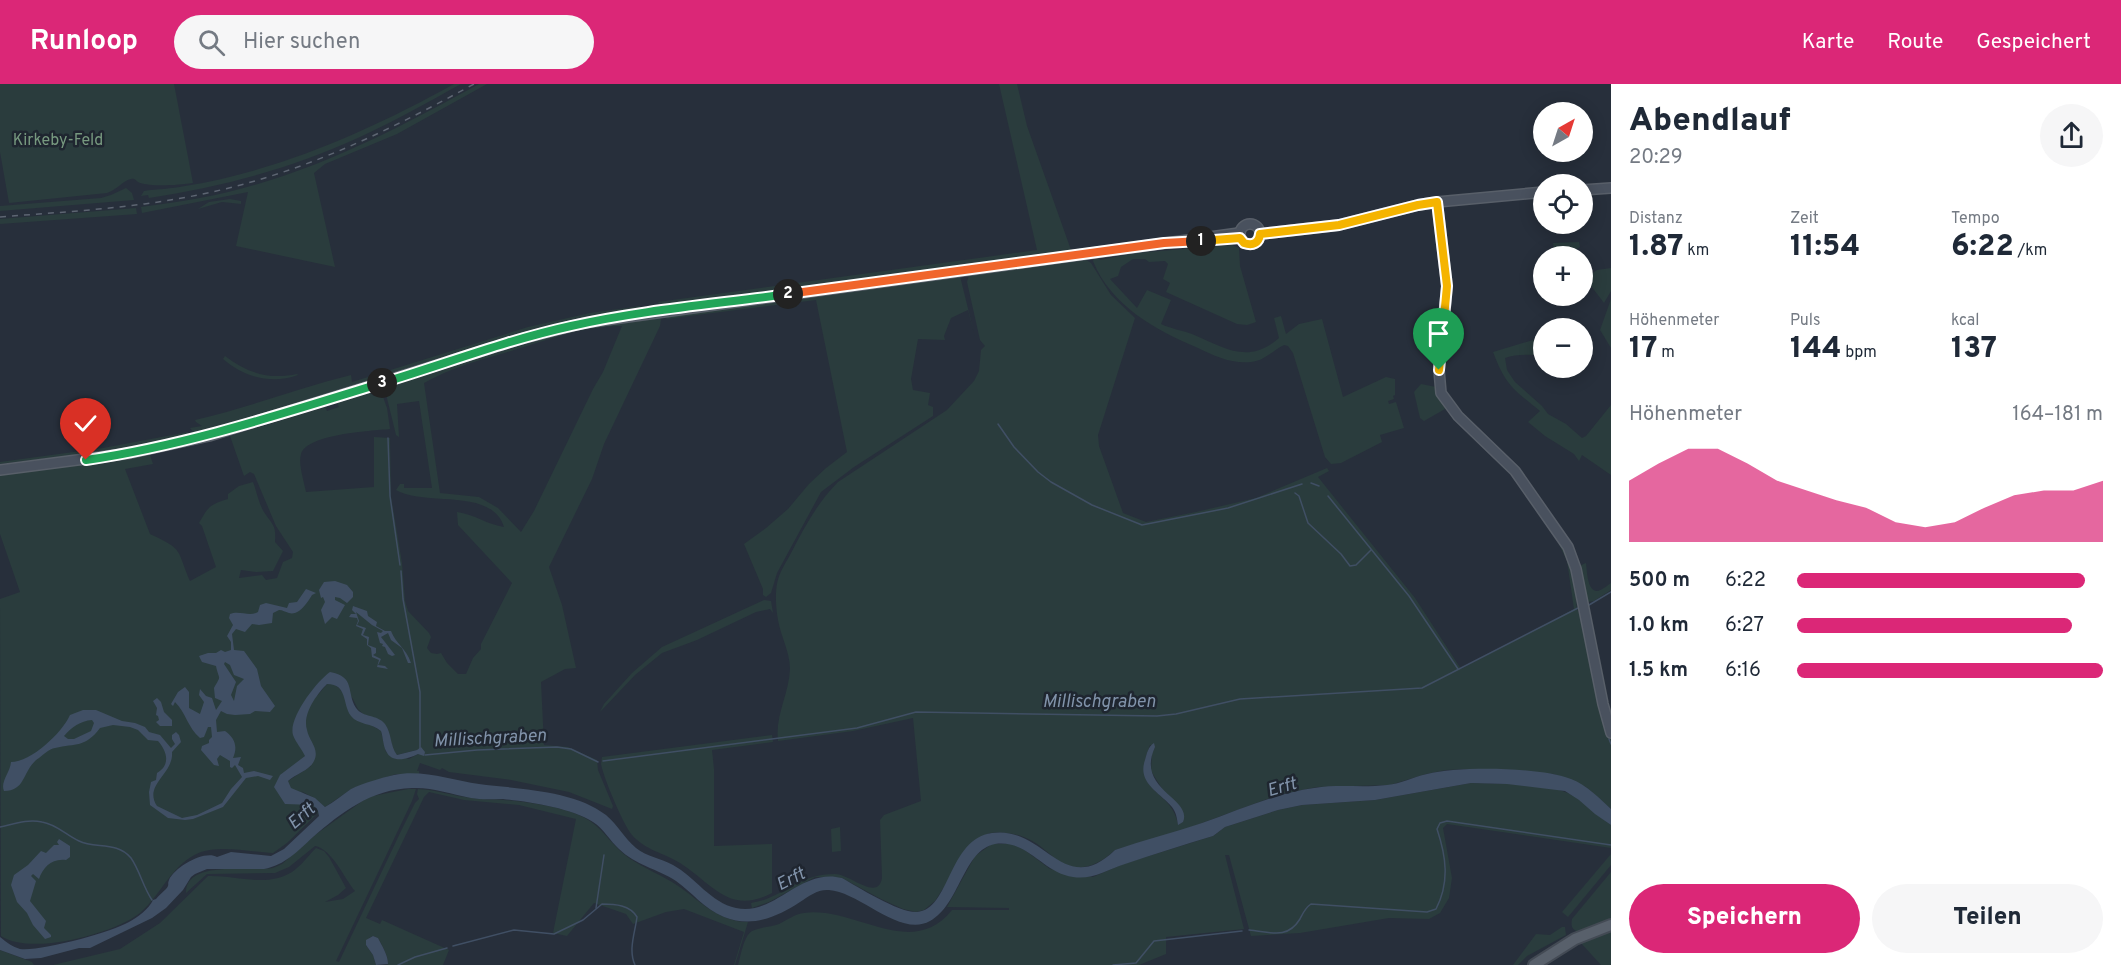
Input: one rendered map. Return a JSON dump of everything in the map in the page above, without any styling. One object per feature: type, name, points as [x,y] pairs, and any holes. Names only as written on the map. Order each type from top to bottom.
[{"type":"main road","points":[[1593,189],[1611,188]]},
{"type":"main road","points":[[1260,234],[1339,225],[1437,202],[1533,193]]},
{"type":"main road","points":[[1437,202],[1447,286],[1439,370],[1442,393],[1455,413],[1515,471],[1571,552],[1611,733]]},
{"type":"main road","points":[[1251,224],[1257,226],[1260,234],[1257,242],[1252,244],[1244,243],[1240,235],[1243,226],[1251,224]]},
{"type":"main road","points":[[0,470],[131,453],[208,436],[516,340],[584,323],[1240,235]]},
{"type":"main road","points":[[1534,965],[1575,939],[1611,925]]},
{"type":"green space","name":"Kirkeby-Feld","points":[[0,84],[174,84],[193,183],[152,185],[133,179],[125,181],[107,193],[9,203],[0,152]]},
{"type":"green space","points":[[454,84],[461,84],[373,131],[309,158],[230,182],[149,198],[148,195],[141,196],[144,191],[180,187],[255,170],[324,147]]},
{"type":"green space","points":[[479,84],[487,84],[397,134],[325,164],[314,173],[335,267],[236,246],[248,192],[142,213],[141,207],[229,192],[287,175],[343,153],[398,127]]},
{"type":"green space","points":[[999,84],[1017,84],[1027,126],[1071,250],[659,304],[658,302],[1037,250]]},
{"type":"green space","points":[[126,188],[132,193],[134,200],[0,211],[0,206],[101,198]]},
{"type":"green space","points":[[230,199],[241,201],[241,204],[222,202],[198,209],[209,202]]},
{"type":"green space","points":[[136,208],[137,214],[0,224],[0,219]]},
{"type":"green space","points":[[1579,242],[1580,246],[1553,246],[1553,243]]},
{"type":"green space","points":[[1232,245],[1239,248],[1240,266],[1256,322],[1247,325],[1237,324],[1166,292],[1170,283],[1163,279],[1168,264],[1165,261],[1149,262],[1145,259],[1133,259],[1121,267],[1118,276],[1110,279],[1137,308],[1147,290],[1171,300],[1161,324],[1236,351],[1257,351],[1279,338],[1274,318],[1281,316],[1286,334],[1299,324],[1322,319],[1343,397],[1386,377],[1395,379],[1394,399],[1388,401],[1389,404],[1396,402],[1404,428],[1380,435],[1382,442],[1341,463],[1331,464],[1325,457],[1293,353],[1288,346],[1284,345],[1264,358],[1251,362],[1230,361],[1211,354],[1166,333],[1136,315],[1111,291],[1093,261],[1098,257],[1100,260],[1136,253]]},
{"type":"green space","points":[[1085,259],[1091,263],[1111,295],[1135,318],[1098,435],[1099,446],[1123,513],[1146,522],[1196,512],[1256,498],[1327,468],[1329,471],[1318,477],[1415,598],[1461,669],[1574,609],[1567,561],[1557,540],[1560,539],[1574,576],[1577,588],[1577,609],[1581,615],[1605,726],[1611,739],[1611,809],[1586,787],[1554,774],[1470,769],[1446,770],[1390,785],[1317,787],[1281,794],[1183,830],[1115,850],[1096,863],[1082,867],[1067,866],[1038,844],[1023,837],[1007,833],[989,833],[935,901],[924,910],[916,912],[881,899],[842,878],[815,877],[769,902],[752,908],[751,903],[773,896],[810,878],[822,875],[841,875],[875,888],[882,878],[880,820],[884,815],[921,801],[913,718],[853,731],[778,741],[778,722],[790,669],[789,657],[778,620],[776,588],[781,572],[817,507],[838,482],[947,410],[974,381],[979,371],[981,350],[985,346],[980,340],[967,282],[969,275]],"holes":[[[1150,745],[1155,747],[1152,753],[1151,771],[1183,822],[1178,824],[1174,812],[1148,782],[1145,774],[1145,761]]]},
{"type":"green space","points":[[1611,268],[1611,291],[1604,303],[1593,289],[1593,273]]},
{"type":"green space","points":[[960,276],[975,337],[968,310],[951,318],[944,336],[945,340],[918,339],[911,379],[913,390],[930,393],[928,405],[933,407],[933,416],[854,467],[821,492],[777,573],[771,593],[766,597],[763,595],[763,589],[744,544],[788,509],[809,484],[847,452],[816,300],[666,319],[668,316]]},
{"type":"green space","points":[[1611,299],[1611,348],[1600,330]]},
{"type":"green space","points":[[640,306],[640,308],[579,318],[527,331],[195,434],[190,428],[202,426],[195,420],[331,380],[351,375],[352,382],[528,327],[590,313]]},
{"type":"green space","points":[[659,317],[661,319],[660,326],[604,444],[592,479],[549,567],[562,605],[576,668],[565,669],[541,682],[544,745],[568,747],[597,760],[598,770],[613,806],[612,809],[569,792],[511,780],[449,772],[420,763],[417,771],[419,775],[396,774],[353,788],[325,807],[301,791],[321,810],[287,843],[273,853],[227,849],[201,852],[182,864],[148,905],[128,921],[92,935],[51,943],[14,942],[1,936],[0,599],[20,592],[0,534],[0,475],[150,455],[153,464],[125,469],[150,534],[169,543],[178,551],[190,581],[216,567],[199,523],[205,513],[213,505],[228,499],[228,494],[239,486],[253,482],[262,507],[274,527],[275,542],[283,551],[273,571],[241,570],[239,578],[262,575],[266,580],[277,578],[283,562],[292,558],[293,552],[276,526],[254,474],[250,472],[244,476],[230,436],[325,407],[327,411],[339,407],[337,403],[370,393],[374,396],[382,394],[390,429],[340,435],[306,447],[301,454],[300,463],[306,492],[374,487],[374,437],[390,438],[391,496],[408,611],[429,633],[431,637],[427,648],[431,653],[441,653],[458,674],[466,674],[473,658],[481,649],[481,644],[512,583],[458,525],[457,512],[504,527],[497,515],[486,507],[472,502],[408,495],[396,490],[400,484],[404,484],[404,488],[432,488],[419,401],[397,404],[399,437],[396,435],[386,394],[388,387],[522,345],[555,337],[589,329]],"holes":[[[609,326],[622,326],[603,372],[534,511],[521,532],[498,508],[479,497],[440,493],[424,383],[446,372],[480,360],[568,334]],[[325,681],[341,684],[358,709],[380,731],[371,725],[333,684],[327,684],[317,696]],[[381,731],[391,741],[397,755],[417,750],[418,754],[409,759],[386,752]],[[305,753],[311,766],[288,781],[288,784],[284,783],[305,756]]]},
{"type":"green space","points":[[1533,340],[1533,355],[1505,358],[1507,370],[1515,382],[1548,414],[1566,424],[1582,438],[1611,405],[1611,475],[1582,455],[1579,461],[1574,454],[1528,422],[1540,411],[1506,380],[1493,352]]},
{"type":"green space","points":[[225,356],[259,374],[298,375],[278,379],[258,378],[231,365],[223,359]]},
{"type":"green space","points":[[1421,384],[1436,387],[1445,409],[1424,421],[1420,418],[1414,392]]},
{"type":"green space","points":[[188,432],[187,435],[117,450],[0,464],[0,462],[103,448]]},
{"type":"green space","points":[[1586,563],[1591,588],[1597,591],[1611,583],[1611,590],[1594,601],[1588,602],[1579,566]]},
{"type":"green space","points":[[764,600],[771,601],[773,613],[770,609],[756,612],[697,640],[662,653],[635,675],[600,712],[604,704],[632,673],[662,647]]},
{"type":"green space","points":[[772,735],[773,742],[712,750],[714,846],[772,844],[772,893],[757,899],[744,901],[732,899],[680,863],[637,840],[619,812],[601,764],[602,757]]},
{"type":"green space","points":[[1471,783],[1532,785],[1571,794],[1611,825],[1611,848],[1447,824],[1443,828],[1452,878],[1449,898],[1440,913],[1429,919],[1389,918],[1300,933],[1251,936],[1229,855],[1225,855],[1244,929],[1166,937],[1166,954],[1139,965],[738,965],[744,942],[752,931],[779,924],[804,913],[823,913],[901,932],[919,931],[936,924],[952,910],[1009,910],[1009,908],[947,907],[975,856],[992,844],[1013,844],[1050,869],[1093,877],[1123,864],[1213,836],[1225,827],[1278,810],[1302,805],[1375,800]]},
{"type":"green space","points":[[416,789],[412,801],[336,961],[339,962],[401,831],[419,799],[418,789],[476,799],[535,804],[567,811],[585,818],[596,825],[630,859],[672,882],[716,913],[726,918],[748,922],[735,965],[744,932],[684,909],[666,912],[633,924],[626,914],[594,903],[567,936],[553,933],[576,819],[519,805],[464,800],[429,792],[424,797],[366,918],[380,924],[382,920],[449,950],[443,965],[386,965],[388,961],[385,951],[378,938],[373,936],[369,938],[366,945],[376,965],[53,965],[120,949],[160,923],[208,876],[251,880],[282,877],[295,870],[316,848],[324,851],[329,857],[346,888],[325,902],[343,899],[355,891],[327,852],[315,846],[289,867],[275,873],[207,874],[186,893],[189,882],[196,875],[208,871],[263,869],[282,864],[315,835],[368,797]]},
{"type":"green space","points":[[840,827],[841,851],[832,852],[831,829]]},
{"type":"green space","points":[[1611,854],[1611,865],[1568,917],[1562,912]]},
{"type":"green space","points":[[1611,872],[1611,921],[1576,931],[1572,927],[1572,919]]},
{"type":"green space","points":[[1565,927],[1566,935],[1527,956],[1518,965],[1513,965],[1536,934],[1550,935]]},
{"type":"green space","points":[[1611,928],[1611,965],[1601,965],[1581,943],[1582,940]]},
{"type":"green space","points":[[0,950],[32,962],[34,965],[0,965]]},
{"type":"water","points":[[335,581],[347,585],[353,592],[353,597],[347,603],[335,597],[335,600],[345,605],[337,619],[332,617],[325,624],[321,610],[325,602],[319,590],[324,582]]},
{"type":"water","points":[[306,589],[316,593],[303,608],[296,612],[289,613],[279,610],[273,613],[272,623],[252,624],[245,632],[236,629],[232,634],[234,650],[244,651],[257,669],[261,686],[275,706],[270,712],[255,711],[250,714],[235,715],[221,711],[216,720],[217,732],[225,731],[233,740],[235,750],[233,758],[241,757],[238,765],[243,768],[244,773],[254,771],[273,776],[270,780],[258,776],[246,778],[223,807],[193,819],[168,818],[150,805],[149,792],[151,782],[156,780],[157,773],[166,762],[164,749],[158,741],[148,740],[138,730],[113,725],[100,728],[85,742],[48,751],[34,763],[17,787],[4,791],[3,784],[11,762],[28,757],[45,745],[60,730],[70,715],[83,710],[96,710],[122,721],[145,727],[149,732],[160,735],[171,748],[175,744],[172,735],[176,732],[179,735],[181,742],[172,752],[169,767],[156,785],[154,799],[157,806],[182,818],[197,815],[222,803],[242,777],[235,765],[230,767],[230,761],[220,755],[217,759],[219,766],[214,765],[201,750],[202,746],[209,743],[212,737],[211,727],[208,727],[204,737],[200,738],[179,706],[175,702],[173,706],[171,704],[178,692],[185,687],[189,692],[189,708],[200,714],[204,702],[199,695],[200,689],[206,696],[212,698],[216,710],[222,701],[215,698],[214,688],[219,677],[216,666],[202,662],[199,656],[221,650],[225,652],[231,650],[231,642],[227,636],[233,625],[229,618],[230,614],[255,613],[258,612],[260,605],[266,603],[287,608],[289,603],[297,602]],"holes":[[[225,662],[230,665],[234,675],[244,679],[237,686],[234,701],[231,695],[236,682],[224,664]],[[92,720],[94,723],[91,731],[74,739],[64,736],[76,725]]]},
{"type":"water","points":[[353,606],[367,611],[368,616],[377,622],[376,626],[385,631],[391,631],[402,648],[391,640],[388,633],[381,637],[395,655],[388,654],[383,644],[380,643],[377,632],[383,631],[356,612],[359,621],[357,625],[366,628],[363,635],[369,637],[368,645],[376,648],[376,653],[373,655],[381,659],[378,665],[388,669],[377,667],[379,660],[372,657],[371,648],[367,645],[367,639],[361,635],[363,629],[356,626],[357,618],[349,617],[351,614],[356,614],[352,610]]},
{"type":"water","points":[[402,648],[406,654],[411,663],[408,663]]},
{"type":"water","points":[[330,672],[344,677],[347,681],[353,702],[359,711],[385,724],[397,755],[421,747],[425,752],[424,756],[418,754],[405,759],[392,758],[385,749],[381,731],[354,719],[338,687],[327,684],[315,699],[307,717],[307,730],[316,757],[309,767],[288,781],[291,788],[315,798],[325,807],[351,789],[361,785],[394,775],[415,773],[479,784],[528,789],[578,800],[606,815],[636,848],[673,865],[719,901],[736,908],[750,909],[763,906],[800,885],[827,876],[842,878],[890,904],[917,912],[928,908],[936,900],[966,848],[977,838],[992,833],[1010,833],[1026,839],[1067,864],[1081,867],[1097,863],[1115,850],[1300,790],[1392,784],[1441,771],[1520,770],[1571,779],[1588,788],[1611,809],[1611,825],[1565,791],[1507,784],[1471,783],[1375,800],[1302,805],[1278,810],[1225,827],[1213,836],[1099,874],[1080,878],[1062,874],[1016,846],[995,844],[984,848],[976,856],[940,913],[930,921],[918,925],[906,924],[893,919],[854,898],[829,890],[814,893],[773,916],[744,921],[717,914],[676,881],[632,859],[619,849],[597,825],[584,817],[538,804],[503,799],[475,799],[419,788],[397,789],[370,798],[346,811],[291,857],[272,867],[207,869],[195,874],[166,908],[152,918],[90,948],[79,948],[41,958],[25,959],[0,950],[0,937],[17,948],[29,949],[75,940],[120,926],[149,907],[153,900],[166,889],[169,880],[177,870],[198,858],[211,855],[217,857],[231,852],[271,856],[284,849],[319,816],[313,805],[285,804],[274,787],[280,775],[305,756],[293,735],[295,719],[311,691]]},
{"type":"water","points":[[157,698],[164,712],[172,720],[172,726],[160,726],[156,722],[159,720],[153,701]]},
{"type":"water","points":[[1154,743],[1152,773],[1184,814],[1183,822],[1178,825],[1173,809],[1151,786],[1144,775],[1146,755]]},
{"type":"water","points":[[59,839],[70,846],[70,857],[49,864],[39,879],[33,874],[31,876],[36,881],[30,901],[46,921],[44,928],[51,935],[45,939],[17,902],[11,885],[14,875],[28,865],[41,851],[46,853],[54,845],[59,845],[57,842]]},
{"type":"water","points":[[373,936],[378,938],[388,964],[376,965],[366,945],[366,940]]},
{"type":"waterway","points":[[998,424],[1014,447],[1051,482],[1092,505],[1142,525],[1228,508],[1302,484]]},
{"type":"waterway","name":"Millischgraben","points":[[388,438],[390,496],[400,565]]},
{"type":"waterway","points":[[1311,483],[1319,486]]},
{"type":"waterway","points":[[1295,493],[1299,496],[1308,523],[1341,554],[1350,566],[1356,565],[1371,550]]},
{"type":"waterway","points":[[1328,496],[1409,596],[1458,669]]},
{"type":"waterway","name":"Millischgraben","points":[[401,571],[403,599],[420,692],[420,749]]},
{"type":"waterway","name":"Millischgraben","points":[[1589,605],[1611,592]]},
{"type":"waterway","name":"Millischgraben","points":[[603,761],[857,728],[916,712],[1157,716],[1176,714],[1240,699],[1422,688],[1578,608]]},
{"type":"waterway","points":[[1609,739],[1611,744]]},
{"type":"waterway","name":"Millischgraben","points":[[425,755],[477,750],[557,747],[571,749],[598,762]]},
{"type":"waterway","points":[[0,827],[26,821],[42,822],[85,843],[119,849],[131,858],[152,900]]},
{"type":"waterway","points":[[1249,930],[1271,933],[1290,930],[1311,904],[1427,912],[1436,909],[1445,879],[1443,849],[1437,829],[1440,823],[1447,821],[1611,845]]},
{"type":"waterway","points":[[596,908],[604,855]]},
{"type":"waterway","points":[[453,946],[514,930],[554,934],[583,920],[602,904],[612,904],[630,910],[637,917],[632,947],[635,965]]},
{"type":"waterway","points":[[1113,965],[1136,963],[1154,941],[1242,931]]},
{"type":"waterway","points":[[398,965],[415,957],[447,948]]},
{"type":"railway","points":[[0,217],[137,205],[222,190],[297,167],[333,153],[403,121],[474,84]]},
{"type":"route","points":[[86,460],[152,449],[231,430],[516,340],[584,323],[1176,242],[1240,238],[1244,243],[1250,245],[1257,242],[1260,234],[1339,225],[1437,202],[1447,286],[1439,370]]},
{"type":"water label","name":"Erft","points":[[1282,788]]},
{"type":"water label","name":"Erft","points":[[302,817]]},
{"type":"water label","name":"Erft","points":[[791,880]]}]
